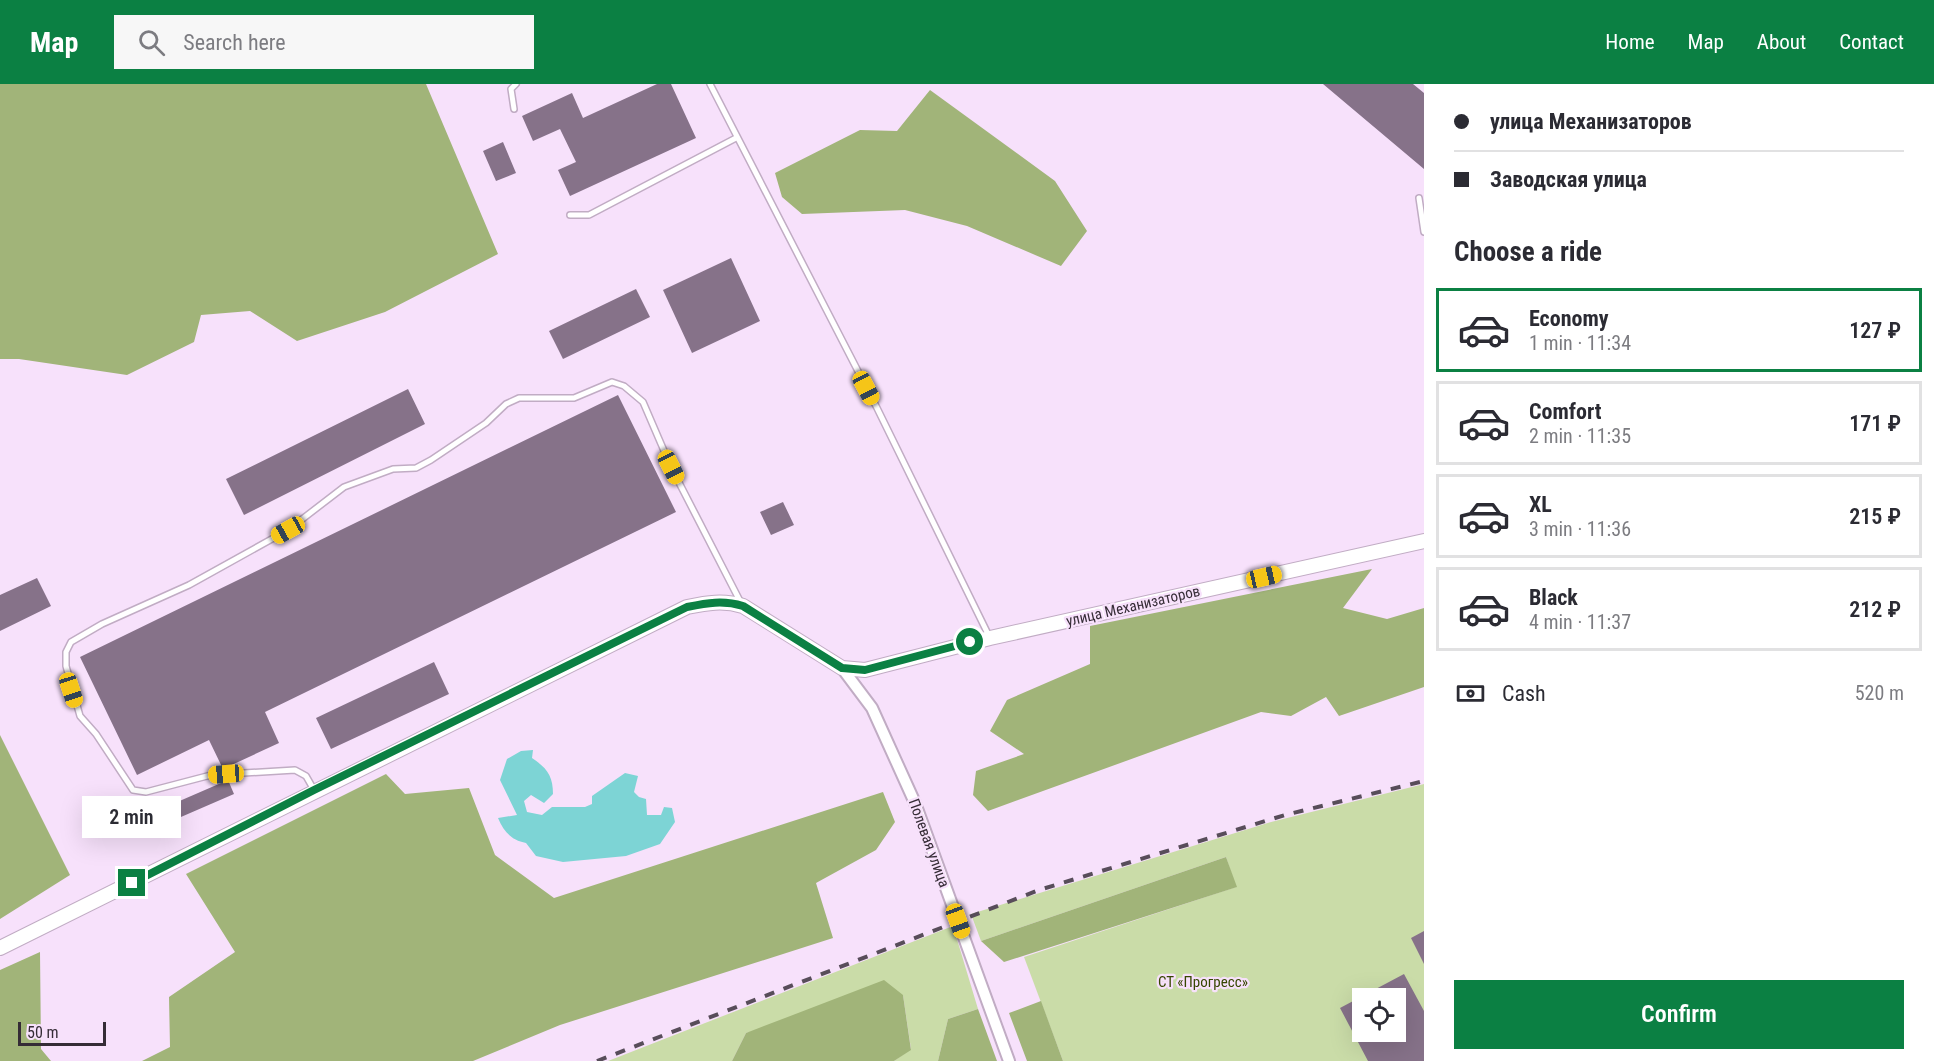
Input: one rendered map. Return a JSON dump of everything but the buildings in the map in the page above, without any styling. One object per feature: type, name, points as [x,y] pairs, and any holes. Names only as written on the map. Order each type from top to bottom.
[{"type":"street","name":"улица Механизаторов","points":[[842,668],[865,670],[990,638],[1424,541]]},
{"type":"street","points":[[0,948],[662,618],[709,602],[728,602],[743,606],[842,668]]},
{"type":"street","name":"Полевая улица","points":[[842,668],[872,708],[915,803],[1009,1061]]},
{"type":"lane","points":[[514,109],[511,88],[516,84]]},
{"type":"lane","points":[[710,84],[877,408],[990,638]]},
{"type":"lane","points":[[570,214],[589,214],[736,138]]},
{"type":"lane","points":[[1419,198],[1424,232]]},
{"type":"lane","points":[[314,790],[306,776],[295,770],[212,775],[146,792],[133,790],[96,734],[80,716],[66,666],[66,652],[71,642],[102,624],[189,585],[288,530],[344,487],[393,469],[416,468],[431,460],[486,423],[506,404],[519,398],[574,398],[612,382],[624,386],[644,402],[671,467],[743,606]]},
{"type":"green space","name":"СТ «Прогресс»","points":[[1424,784],[1424,1047],[1390,1061],[1063,1061],[1024,957],[1236,887],[1226,857],[981,941],[971,914],[1271,822]]},
{"type":"green space","points":[[953,926],[978,1009],[948,1019],[938,1061],[894,1061],[911,1049],[903,995],[746,1033],[732,1061],[608,1061]]},
{"type":"shaded area","points":[[0,84],[426,84],[498,254],[385,312],[297,341],[250,311],[201,315],[194,342],[127,375],[19,359],[0,359]]},
{"type":"shaded area","points":[[930,90],[1055,181],[1087,231],[1061,266],[967,226],[905,210],[802,214],[782,197],[775,173],[860,130],[897,131]]},
{"type":"shaded area","points":[[1372,569],[1343,608],[1387,619],[1424,608],[1424,687],[1339,716],[1326,697],[1291,716],[1261,712],[988,811],[973,795],[976,771],[1024,754],[990,731],[1007,700],[1090,664],[1090,626]]},
{"type":"shaded area","points":[[0,735],[70,875],[0,919]]},
{"type":"shaded area","points":[[533,750],[532,758],[542,765],[550,777],[553,794],[544,803],[531,795],[524,801],[527,812],[542,815],[552,807],[585,807],[592,804],[592,796],[625,773],[638,776],[634,792],[646,799],[647,815],[661,815],[664,807],[672,808],[675,822],[660,844],[626,856],[563,862],[536,856],[526,843],[509,835],[498,818],[517,815],[500,780],[507,759],[521,751]]},
{"type":"shaded area","points":[[386,774],[405,794],[469,788],[495,855],[554,898],[883,792],[895,822],[876,850],[816,883],[833,938],[560,1025],[473,1061],[142,1061],[170,1047],[169,997],[235,952],[186,874]]},
{"type":"shaded area","points":[[1226,857],[1237,887],[1004,962],[981,941]]},
{"type":"shaded area","points":[[40,952],[41,1049],[51,1061],[0,1061],[0,970]]},
{"type":"shaded area","points":[[884,980],[903,995],[911,1050],[894,1061],[732,1061],[746,1033]]},
{"type":"shaded area","points":[[1041,1001],[1063,1061],[1027,1061],[1009,1013]]},
{"type":"shaded area","points":[[978,1009],[997,1061],[938,1061],[948,1019]]},
{"type":"railway","points":[[597,1061],[1039,890],[1285,815],[1424,781]]},
{"type":"route","points":[[132,883],[314,790],[687,607],[709,602],[728,602],[743,606],[842,668],[865,670],[970,642]]}]
